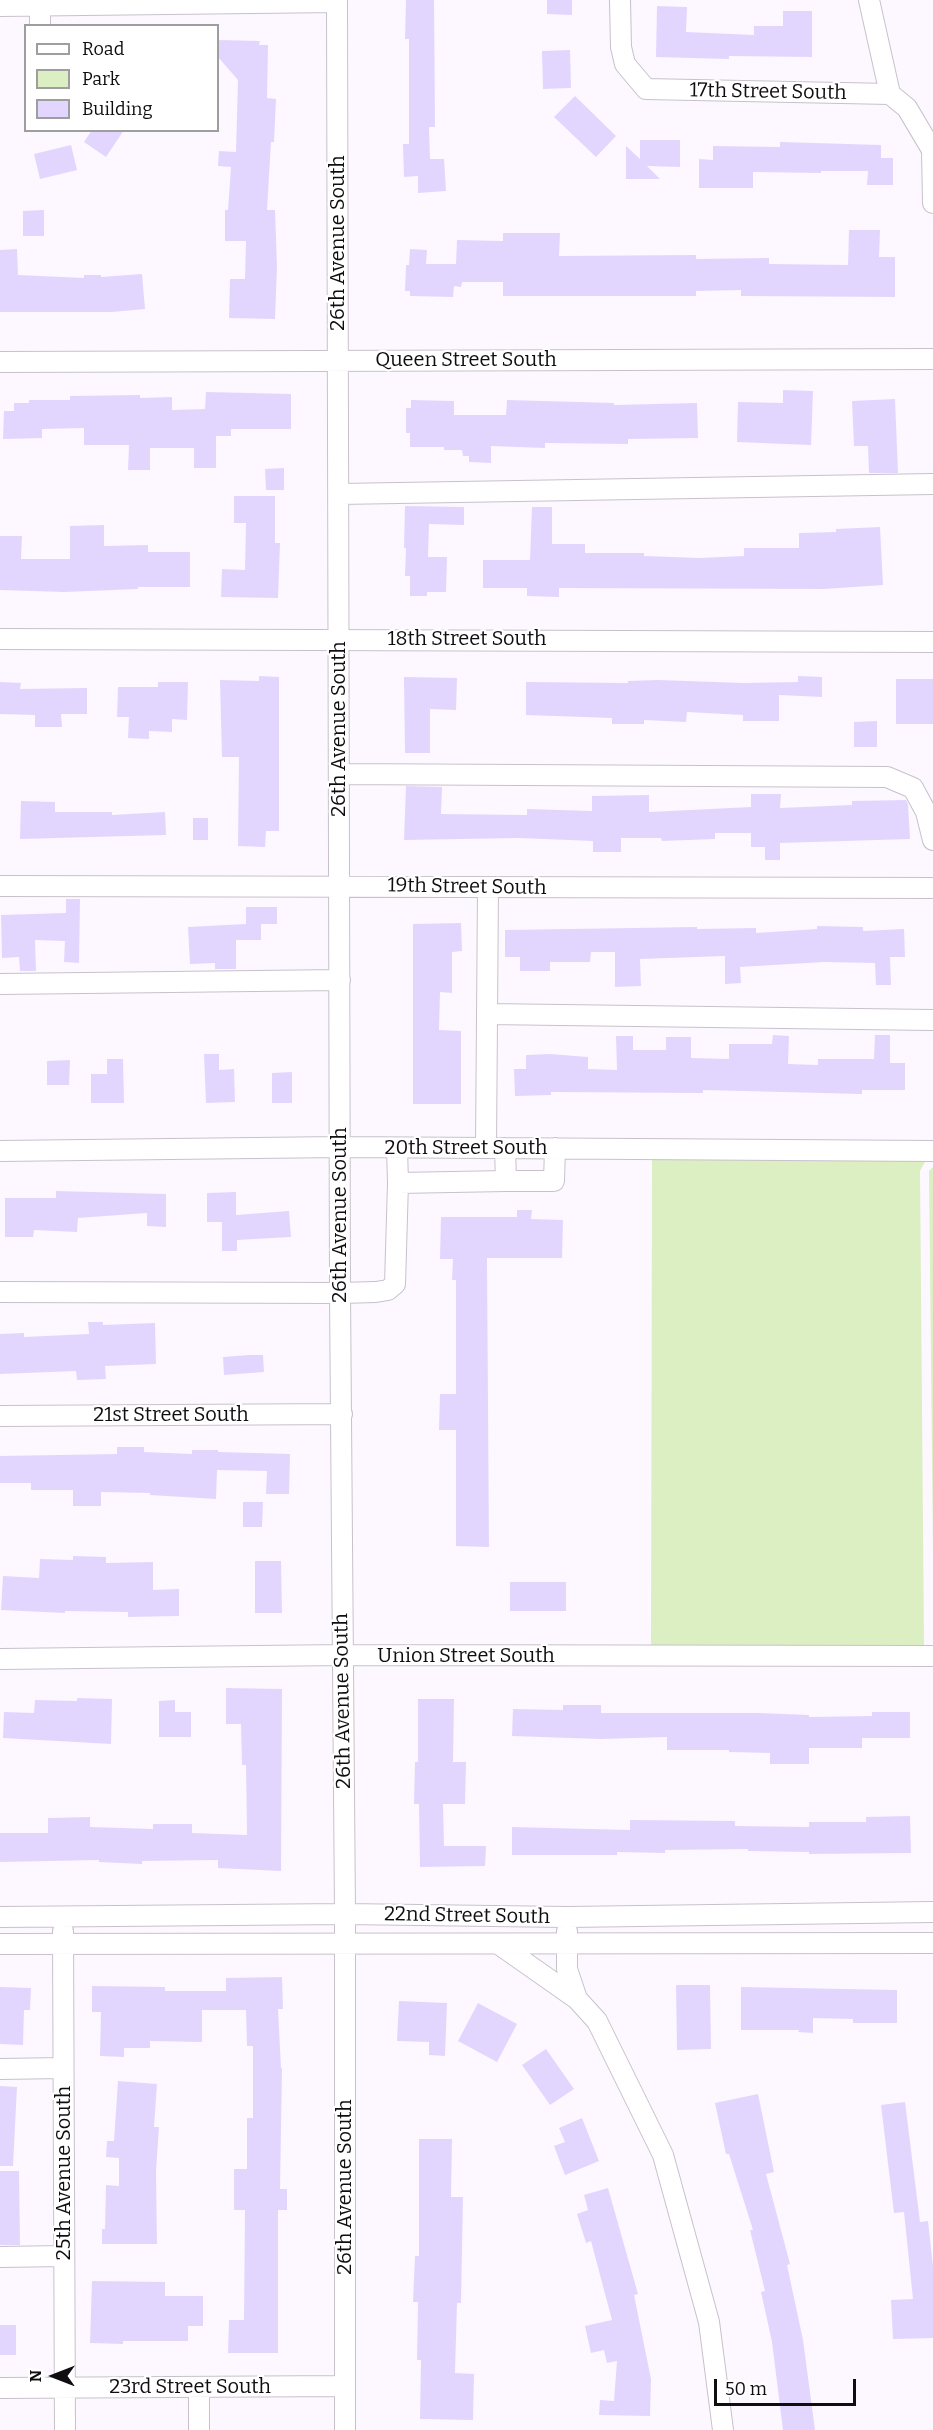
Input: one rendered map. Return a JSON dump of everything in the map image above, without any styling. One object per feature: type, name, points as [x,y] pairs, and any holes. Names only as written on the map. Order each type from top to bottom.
[{"type":"street","name":"17th Street South","points":[[620,0],[621,47],[625,64],[646,89],[890,94]]},
{"type":"street","points":[[869,0],[890,94],[907,108],[932,150],[933,203]]},
{"type":"street","points":[[0,6],[40,10],[337,1]]},
{"type":"street","name":"26th Avenue South","points":[[337,1],[345,2430]]},
{"type":"street","name":"Queen Street South","points":[[0,363],[933,359]]},
{"type":"street","points":[[339,494],[933,484]]},
{"type":"street","name":"18th Street South","points":[[0,639],[933,642]]},
{"type":"street","points":[[339,774],[887,777],[913,788],[926,812],[933,840]]},
{"type":"street","name":"19th Street South","points":[[0,886],[933,888]]},
{"type":"street","points":[[488,888],[487,1014],[495,1148],[506,1181]]},
{"type":"street","points":[[0,984],[340,980]]},
{"type":"street","points":[[487,1014],[933,1020]]},
{"type":"street","name":"20th Street South","points":[[0,1151],[340,1147],[933,1151]]},
{"type":"street","points":[[0,1292],[340,1293],[388,1290],[395,1284],[397,1148]]},
{"type":"street","points":[[398,1183],[554,1181],[555,1148]]},
{"type":"street","name":"21st Street South","points":[[0,1416],[342,1414]]},
{"type":"street","name":"Union Street South","points":[[0,1659],[343,1655],[933,1656]]},
{"type":"street","name":"22nd Street South","points":[[0,1917],[345,1914],[567,1917],[933,1912]]},
{"type":"street","name":"25th Avenue South","points":[[63,1916],[65,2430]]},
{"type":"street","points":[[567,1917],[567,1969],[577,1999]]},
{"type":"street","name":"22nd Street South","points":[[0,1944],[933,1943]]},
{"type":"street","points":[[500,1945],[577,1999],[597,2022],[663,2155],[709,2322],[723,2430]]},
{"type":"street","points":[[0,2069],[63,2068]]},
{"type":"street","points":[[0,2257],[64,2256]]},
{"type":"street","name":"23rd Street South","points":[[0,2388],[345,2386]]},
{"type":"street","points":[[199,2387],[199,2430]]},
{"type":"green space","points":[[652,1159],[926,1160],[920,1171],[924,1645],[928,1648],[651,1650]]},
{"type":"green space","points":[[933,1167],[933,1555],[929,1171]]},
{"type":"building","points":[[406,0],[434,0],[435,127],[429,127],[430,159],[444,159],[446,191],[418,193],[418,176],[404,177],[403,144],[409,144],[409,39],[405,39]]},
{"type":"building","points":[[547,0],[572,0],[572,15],[547,14]]},
{"type":"building","points":[[657,6],[687,7],[686,32],[754,35],[754,26],[783,26],[783,11],[812,11],[812,57],[729,56],[729,59],[656,57]]},
{"type":"building","points":[[219,40],[260,41],[259,45],[268,45],[267,98],[276,99],[267,210],[275,210],[277,267],[275,319],[229,318],[230,279],[245,279],[246,241],[225,241],[225,210],[228,210],[231,167],[218,166],[219,151],[236,152],[238,80],[219,58]]},
{"type":"building","points":[[570,50],[571,88],[543,89],[542,51]]},
{"type":"building","points":[[575,96],[616,136],[596,157],[554,117]]},
{"type":"building","points":[[91,132],[123,132],[106,157],[84,142]]},
{"type":"building","points":[[640,140],[680,140],[680,167],[647,166],[660,179],[626,179],[626,146],[640,159]]},
{"type":"building","points":[[780,142],[881,145],[881,158],[893,158],[893,185],[867,185],[868,171],[753,172],[753,188],[699,188],[699,159],[713,160],[713,146],[780,147]]},
{"type":"building","points":[[71,145],[77,170],[40,179],[34,154]]},
{"type":"building","points":[[44,210],[44,236],[23,236],[23,211]]},
{"type":"building","points":[[849,230],[880,230],[879,257],[895,257],[895,297],[741,296],[741,290],[696,291],[696,296],[503,296],[503,282],[462,282],[461,287],[454,286],[453,297],[410,296],[410,291],[405,291],[406,265],[409,265],[410,249],[427,250],[426,264],[456,264],[457,240],[503,241],[503,233],[560,233],[559,256],[696,255],[696,259],[769,258],[769,264],[848,265]]},
{"type":"building","points":[[17,249],[18,275],[84,278],[84,275],[101,275],[101,277],[142,274],[145,309],[112,312],[0,312],[0,250]]},
{"type":"building","points":[[783,390],[813,391],[811,445],[737,442],[738,402],[783,403]]},
{"type":"building","points":[[206,392],[291,394],[291,429],[231,429],[231,436],[216,436],[216,468],[194,468],[194,448],[150,448],[150,470],[128,470],[129,445],[84,445],[84,428],[42,429],[42,438],[3,439],[4,411],[14,411],[14,403],[29,403],[29,400],[70,400],[70,396],[140,395],[140,398],[172,397],[172,410],[205,409]]},
{"type":"building","points":[[895,399],[898,473],[869,473],[868,446],[854,446],[852,401]]},
{"type":"building","points":[[411,400],[454,401],[454,415],[506,415],[507,400],[614,403],[614,405],[697,403],[698,438],[628,439],[628,444],[545,443],[545,448],[491,446],[491,463],[469,462],[469,456],[463,456],[462,450],[444,450],[444,447],[410,447],[410,433],[406,433],[406,408],[411,408]]},
{"type":"building","points":[[284,468],[284,490],[266,490],[265,469]]},
{"type":"building","points":[[234,496],[275,496],[275,543],[280,543],[278,598],[221,597],[222,569],[245,570],[246,523],[234,523]]},
{"type":"building","points":[[405,506],[464,507],[464,525],[429,524],[428,557],[447,557],[446,592],[427,592],[427,596],[410,596],[410,576],[405,576]]},
{"type":"building","points":[[532,507],[552,507],[552,544],[585,544],[585,553],[644,553],[644,556],[699,558],[744,556],[744,548],[799,548],[799,533],[880,527],[883,585],[824,589],[559,588],[559,597],[527,596],[527,588],[483,588],[483,560],[530,560]]},
{"type":"building","points":[[104,525],[104,546],[148,545],[148,552],[190,552],[190,587],[138,587],[138,589],[64,592],[0,590],[0,536],[22,536],[21,559],[70,559],[70,526]]},
{"type":"building","points":[[259,676],[279,677],[279,831],[266,831],[265,847],[238,846],[239,757],[222,757],[220,680],[259,681]]},
{"type":"building","points":[[798,676],[822,677],[822,697],[779,695],[779,721],[743,721],[743,715],[687,712],[686,722],[644,720],[644,724],[612,724],[612,718],[526,715],[526,682],[628,683],[628,681],[658,680],[798,682]]},
{"type":"building","points":[[404,677],[457,678],[456,710],[430,709],[430,753],[405,753]]},
{"type":"building","points":[[896,679],[933,679],[933,724],[896,724]]},
{"type":"building","points":[[0,682],[21,683],[20,689],[87,688],[87,714],[61,714],[62,727],[35,727],[35,715],[0,714]]},
{"type":"building","points":[[158,682],[188,682],[187,720],[172,719],[172,732],[149,731],[149,739],[128,738],[129,717],[117,717],[118,687],[158,687]]},
{"type":"building","points":[[877,721],[877,747],[854,747],[854,722]]},
{"type":"building","points":[[406,786],[442,787],[441,814],[527,815],[527,809],[592,811],[592,796],[649,795],[649,812],[751,807],[751,794],[781,794],[780,808],[852,805],[852,801],[906,800],[910,839],[780,843],[780,860],[765,860],[765,847],[751,847],[751,833],[715,833],[715,839],[662,841],[661,838],[621,838],[621,852],[593,852],[593,841],[519,838],[404,840]]},
{"type":"building","points":[[21,801],[55,802],[55,812],[112,812],[112,815],[165,812],[166,835],[20,839]]},
{"type":"building","points":[[193,818],[208,818],[208,840],[193,840]]},
{"type":"building","points":[[66,899],[80,899],[79,963],[64,962],[65,941],[35,940],[36,971],[20,971],[19,957],[2,958],[1,915],[66,913]]},
{"type":"building","points":[[246,907],[277,907],[277,924],[261,924],[261,940],[236,940],[236,969],[215,969],[215,963],[190,964],[188,927],[246,924]]},
{"type":"building","points":[[461,923],[462,951],[452,952],[452,993],[440,992],[439,1030],[461,1031],[461,1104],[413,1104],[413,924]]},
{"type":"building","points":[[817,926],[863,927],[863,931],[904,929],[905,957],[890,957],[891,985],[876,985],[875,963],[824,962],[740,967],[741,983],[725,984],[725,956],[640,959],[641,986],[615,987],[615,952],[591,952],[590,962],[550,962],[550,971],[520,971],[520,957],[505,957],[505,930],[697,927],[697,929],[756,928],[756,933],[817,929]]},
{"type":"building","points":[[773,1035],[789,1036],[788,1064],[818,1065],[818,1059],[874,1059],[875,1035],[890,1035],[890,1063],[905,1063],[905,1090],[862,1090],[862,1094],[703,1090],[703,1093],[551,1092],[551,1095],[515,1096],[514,1069],[526,1069],[526,1055],[588,1057],[588,1069],[617,1070],[616,1036],[633,1036],[633,1050],[666,1050],[666,1037],[691,1037],[691,1058],[729,1059],[729,1044],[772,1044]]},
{"type":"building","points":[[204,1054],[219,1054],[219,1070],[234,1069],[235,1102],[206,1103]]},
{"type":"building","points":[[107,1059],[123,1059],[124,1103],[91,1103],[91,1074],[107,1074]]},
{"type":"building","points":[[70,1060],[69,1085],[47,1085],[47,1061]]},
{"type":"building","points":[[292,1072],[292,1103],[272,1103],[272,1073]]},
{"type":"building","points":[[56,1191],[166,1194],[166,1227],[147,1226],[147,1213],[78,1218],[77,1232],[34,1230],[33,1237],[5,1237],[5,1198],[56,1198]]},
{"type":"building","points":[[236,1192],[236,1215],[289,1211],[291,1237],[237,1240],[237,1251],[222,1251],[222,1222],[207,1222],[207,1193]]},
{"type":"building","points":[[517,1210],[532,1210],[531,1219],[563,1220],[562,1258],[487,1258],[489,1547],[456,1546],[456,1430],[439,1430],[440,1394],[456,1394],[456,1280],[452,1280],[453,1259],[440,1259],[441,1217],[517,1217]]},
{"type":"building","points":[[88,1322],[103,1322],[103,1325],[155,1323],[156,1364],[105,1366],[106,1379],[77,1380],[76,1371],[0,1374],[0,1334],[24,1333],[24,1337],[89,1334]]},
{"type":"building","points":[[263,1355],[264,1372],[224,1375],[223,1357]]},
{"type":"building","points":[[117,1447],[144,1447],[144,1452],[192,1454],[192,1450],[290,1454],[289,1494],[266,1494],[267,1471],[217,1470],[216,1499],[150,1495],[150,1493],[101,1492],[101,1506],[73,1506],[73,1490],[31,1490],[31,1483],[0,1483],[0,1456],[117,1454]]},
{"type":"building","points":[[243,1502],[263,1502],[262,1527],[243,1527]]},
{"type":"building","points":[[73,1556],[106,1557],[106,1563],[153,1562],[153,1590],[179,1589],[179,1616],[128,1617],[128,1612],[65,1611],[65,1613],[1,1610],[3,1576],[39,1578],[40,1559],[73,1560]]},
{"type":"building","points":[[255,1561],[281,1561],[282,1613],[255,1613]]},
{"type":"building","points":[[510,1582],[566,1582],[566,1611],[510,1611]]},
{"type":"building","points":[[226,1688],[282,1689],[281,1871],[218,1868],[218,1860],[142,1861],[142,1864],[99,1862],[99,1860],[0,1862],[0,1833],[48,1833],[48,1818],[90,1817],[90,1827],[153,1829],[153,1824],[192,1824],[192,1833],[247,1835],[246,1765],[242,1765],[241,1724],[226,1724]]},
{"type":"building","points":[[77,1698],[112,1699],[111,1744],[3,1738],[4,1712],[34,1713],[35,1700],[77,1701]]},
{"type":"building","points":[[418,1699],[454,1699],[453,1762],[466,1762],[465,1804],[443,1804],[444,1846],[486,1846],[485,1866],[420,1867],[419,1804],[414,1804],[415,1762],[418,1762]]},
{"type":"building","points":[[175,1700],[175,1712],[191,1712],[191,1737],[159,1737],[159,1701]]},
{"type":"building","points":[[563,1705],[601,1705],[601,1713],[758,1713],[809,1715],[809,1717],[872,1716],[872,1712],[910,1712],[910,1738],[862,1738],[862,1748],[809,1748],[809,1764],[770,1764],[770,1753],[729,1752],[729,1750],[667,1750],[667,1737],[601,1739],[512,1736],[513,1709],[563,1710]]},
{"type":"building","points":[[910,1816],[911,1853],[809,1854],[809,1852],[748,1851],[748,1849],[665,1850],[665,1853],[617,1852],[617,1855],[512,1855],[512,1827],[630,1830],[630,1820],[735,1821],[735,1826],[809,1827],[809,1822],[866,1822],[866,1817]]},
{"type":"building","points":[[282,1977],[283,2009],[278,2009],[282,2068],[280,2189],[287,2189],[287,2210],[278,2210],[278,2353],[228,2353],[229,2320],[244,2320],[245,2210],[234,2210],[234,2169],[247,2169],[247,2118],[253,2118],[253,2046],[247,2046],[246,2010],[202,2010],[202,2042],[150,2041],[150,2048],[124,2048],[124,2057],[100,2056],[101,2012],[92,2012],[92,1986],[165,1987],[165,1991],[226,1991],[226,1978]]},
{"type":"building","points":[[676,1985],[710,1985],[711,2049],[677,2050]]},
{"type":"building","points":[[0,1987],[31,1988],[30,2010],[24,2010],[23,2045],[0,2044]]},
{"type":"building","points":[[741,1987],[897,1990],[897,2023],[853,2023],[853,2019],[813,2018],[813,2033],[798,2032],[799,2030],[741,2030]]},
{"type":"building","points":[[399,2001],[447,2003],[445,2056],[429,2055],[429,2042],[397,2041]]},
{"type":"building","points":[[478,2003],[517,2024],[497,2062],[458,2041]]},
{"type":"building","points":[[546,2049],[574,2089],[550,2105],[522,2065]]},
{"type":"building","points":[[118,2081],[157,2084],[154,2127],[159,2127],[156,2171],[157,2244],[102,2244],[102,2229],[105,2229],[106,2185],[119,2186],[119,2158],[106,2157],[107,2141],[114,2141]]},
{"type":"building","points":[[0,2086],[17,2087],[13,2166],[0,2166]]},
{"type":"building","points":[[758,2094],[774,2172],[766,2174],[790,2264],[787,2265],[803,2340],[815,2430],[783,2430],[772,2342],[761,2292],[765,2291],[750,2230],[753,2230],[729,2154],[726,2154],[715,2103]]},
{"type":"building","points":[[905,2102],[920,2222],[928,2221],[933,2266],[933,2338],[893,2339],[891,2300],[913,2299],[904,2212],[894,2213],[881,2105]]},
{"type":"building","points":[[582,2118],[599,2161],[565,2175],[554,2146],[565,2142],[559,2128]]},
{"type":"building","points":[[419,2139],[452,2139],[451,2197],[463,2197],[461,2303],[457,2303],[455,2373],[474,2374],[473,2420],[420,2419],[421,2360],[417,2360],[418,2302],[413,2302],[415,2256],[419,2256]]},
{"type":"building","points":[[0,2171],[19,2171],[20,2245],[0,2245]]},
{"type":"building","points":[[608,2188],[638,2294],[634,2295],[651,2379],[650,2416],[599,2415],[600,2400],[614,2401],[617,2361],[607,2363],[604,2350],[591,2353],[585,2326],[612,2320],[591,2241],[586,2243],[577,2214],[588,2210],[584,2195]]},
{"type":"building","points":[[92,2281],[165,2282],[165,2296],[203,2296],[203,2326],[188,2326],[188,2341],[90,2343]]},
{"type":"building","points":[[0,2325],[16,2325],[16,2355],[0,2355]]}]
